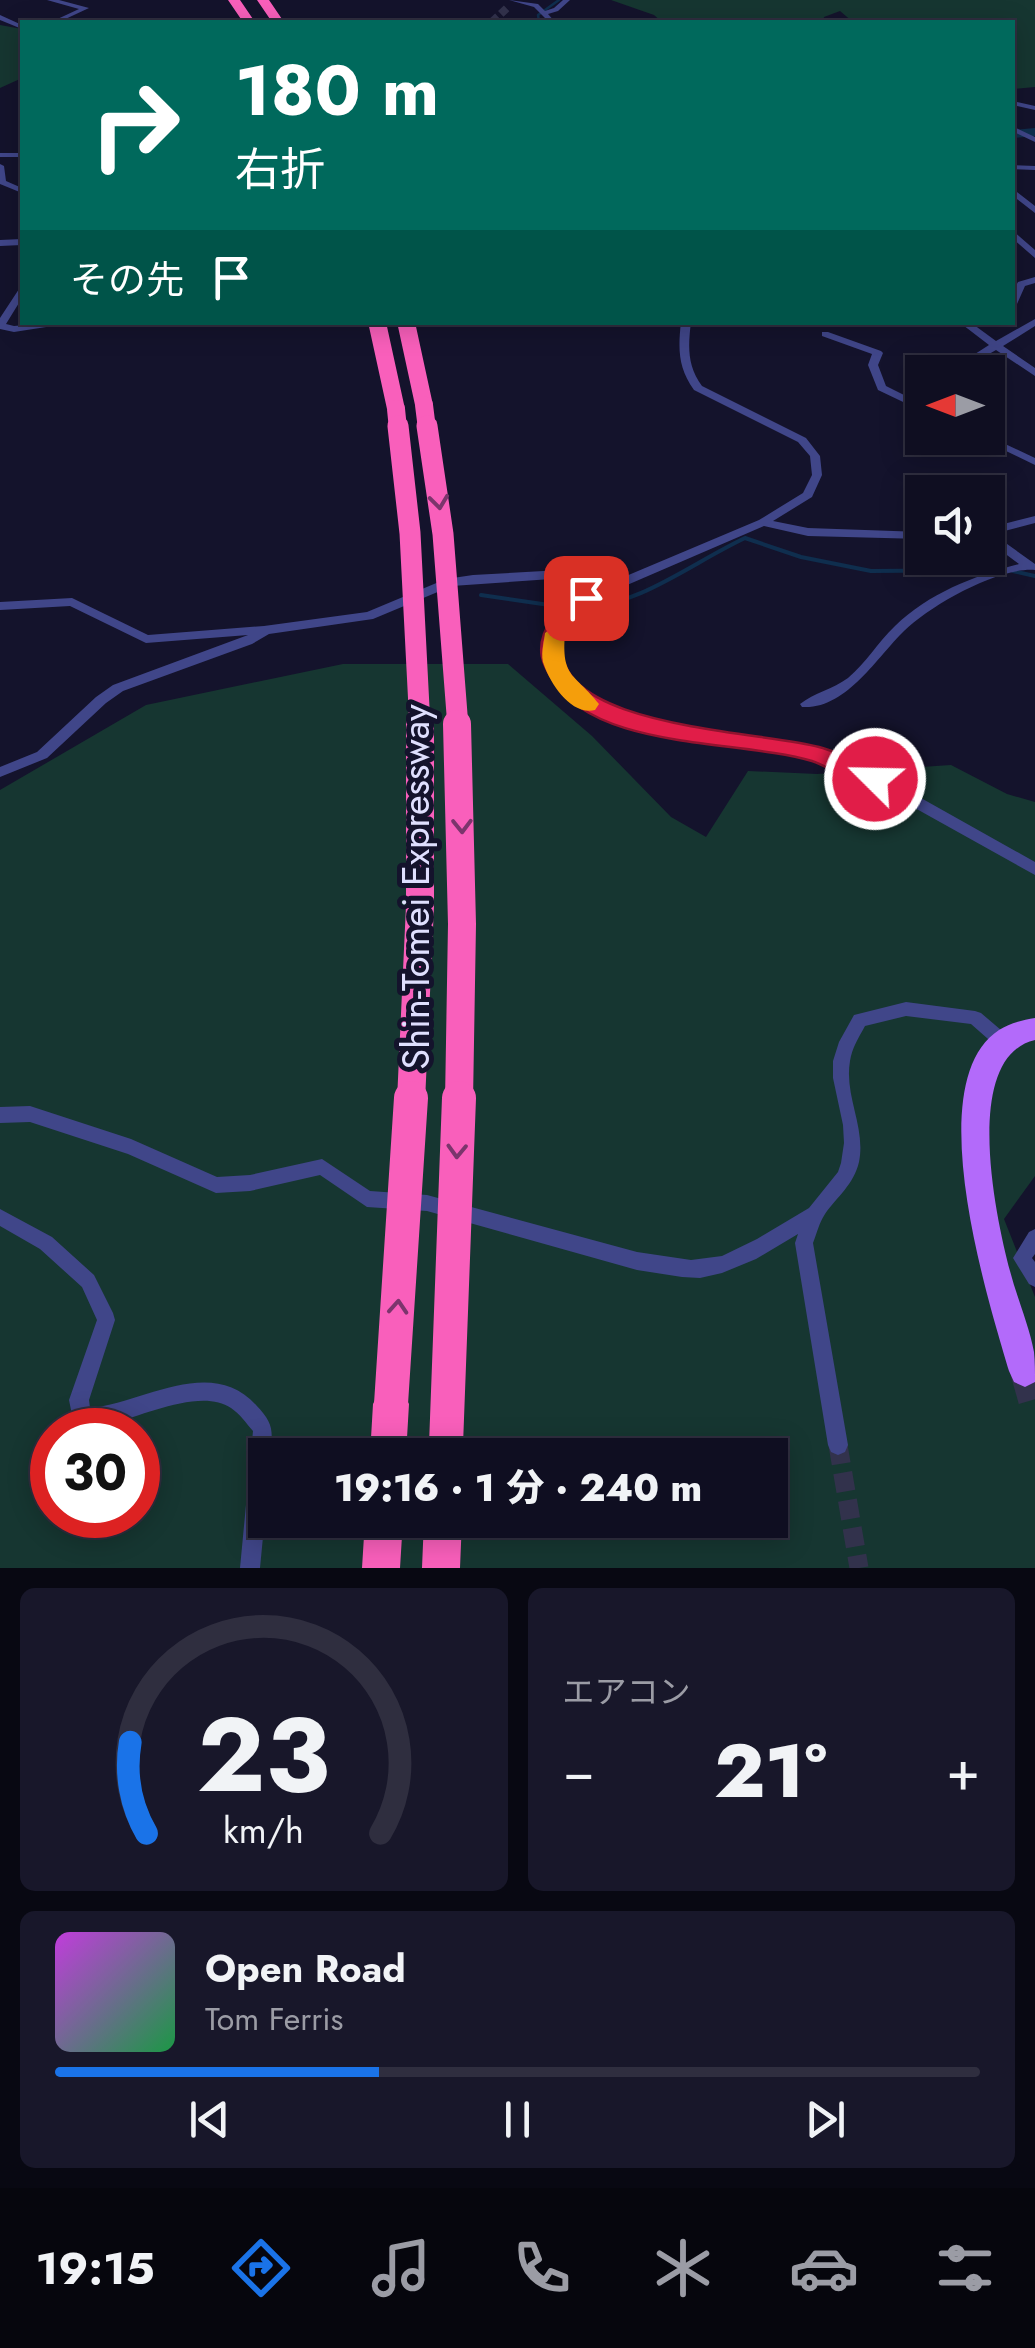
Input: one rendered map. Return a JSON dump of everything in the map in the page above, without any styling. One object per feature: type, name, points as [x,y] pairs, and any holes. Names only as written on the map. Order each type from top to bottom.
[{"type":"highway","name":"Shin-Tomei Expressway","points":[[378,325],[396,408],[415,578],[422,828],[413,1074],[389,1438]]},
{"type":"highway","name":"Shin-Tomei Expressway","points":[[407,325],[424,406],[448,576],[462,824],[460,1059],[446,1438]]},
{"type":"highway","points":[[381,1568],[383,1538]]},
{"type":"highway","points":[[440,1568],[441,1538]]},
{"type":"main road","points":[[1024,1371],[985,1239],[977,1197],[976,1126],[981,1072],[1002,1042],[1035,1029]]},
{"type":"street","points":[[50,0],[53,4],[86,8],[59,20]]},
{"type":"street","points":[[543,13],[556,10],[567,0]]},
{"type":"street","points":[[510,3],[536,5],[550,20]]},
{"type":"street","points":[[0,166],[2,182],[20,190]]},
{"type":"street","points":[[1015,184],[1034,206]]},
{"type":"street","points":[[1015,236],[1035,256]]},
{"type":"street","points":[[1015,296],[1020,284],[1035,277]]},
{"type":"street","points":[[20,294],[0,326],[14,329],[27,325]]},
{"type":"street","points":[[985,355],[1035,322]]},
{"type":"street","points":[[686,325],[684,365],[698,388],[783,427],[802,440],[814,456],[818,475],[808,495],[763,522],[586,598],[559,623],[552,640],[552,662],[568,689],[586,704],[620,719],[817,754],[875,779],[1035,868]]},
{"type":"street","points":[[967,325],[1035,373]]},
{"type":"street","points":[[824,334],[878,353],[873,365],[878,382],[905,399]]},
{"type":"street","points":[[1005,448],[1035,462]]},
{"type":"street","points":[[1005,529],[1035,519]]},
{"type":"street","points":[[763,522],[808,532],[905,535]]},
{"type":"street","points":[[1005,547],[1031,567]]},
{"type":"street","points":[[807,704],[840,692],[859,679],[902,626],[952,590],[1031,567]]},
{"type":"street","points":[[0,606],[72,602],[146,638],[264,630],[369,616],[450,582],[472,579],[596,572],[617,583]]},
{"type":"street","points":[[0,772],[42,755],[118,688],[248,642],[264,630]]},
{"type":"street","points":[[0,1115],[30,1114],[131,1146],[216,1185],[250,1183],[322,1167],[368,1199],[427,1203],[637,1261],[708,1268],[750,1252],[815,1214],[844,1181],[852,1157],[851,1128],[838,1062],[845,1042],[860,1020],[906,1008],[975,1018],[1002,1042]]},
{"type":"street","points":[[815,1214],[804,1244],[838,1445]]},
{"type":"street","points":[[0,1217],[46,1243],[88,1280],[106,1320],[78,1400],[81,1418],[100,1418],[204,1390],[235,1398],[263,1428],[250,1568]]},
{"type":"street","points":[[1035,1238],[1022,1258],[1035,1278]]},
{"type":"green space","points":[[611,0],[1035,0],[1035,87],[1015,89],[1015,20],[851,20],[840,11],[823,20],[660,20]]},
{"type":"green space","points":[[0,25],[20,29],[20,79],[0,88]]},
{"type":"green space","points":[[343,664],[508,664],[592,736],[671,817],[706,837],[748,771],[817,774],[951,765],[1007,794],[1035,802],[1035,1176],[1004,1219],[1035,1297],[1035,1568],[0,1568],[0,790],[146,705]]},
{"type":"waterway","points":[[539,20],[538,15],[559,0]]},
{"type":"waterway","points":[[1015,134],[1035,132]]},
{"type":"waterway","points":[[580,609],[603,606],[645,591],[745,538],[801,557],[871,571],[905,571]]},
{"type":"waterway","points":[[1013,571],[1035,576]]},
{"type":"waterway","points":[[481,595],[570,608]]},
{"type":"tunnel","points":[[494,20],[507,8]]},
{"type":"tunnel","points":[[1025,1371],[1035,1406]]},
{"type":"tunnel","points":[[838,1445],[859,1568]]},
{"type":"slow traffic","points":[[555,633],[552,662],[568,689],[588,704]]},
{"type":"route","points":[[586,598],[559,623],[552,640],[552,662],[568,689],[586,704],[620,719],[817,754],[875,779]]}]
